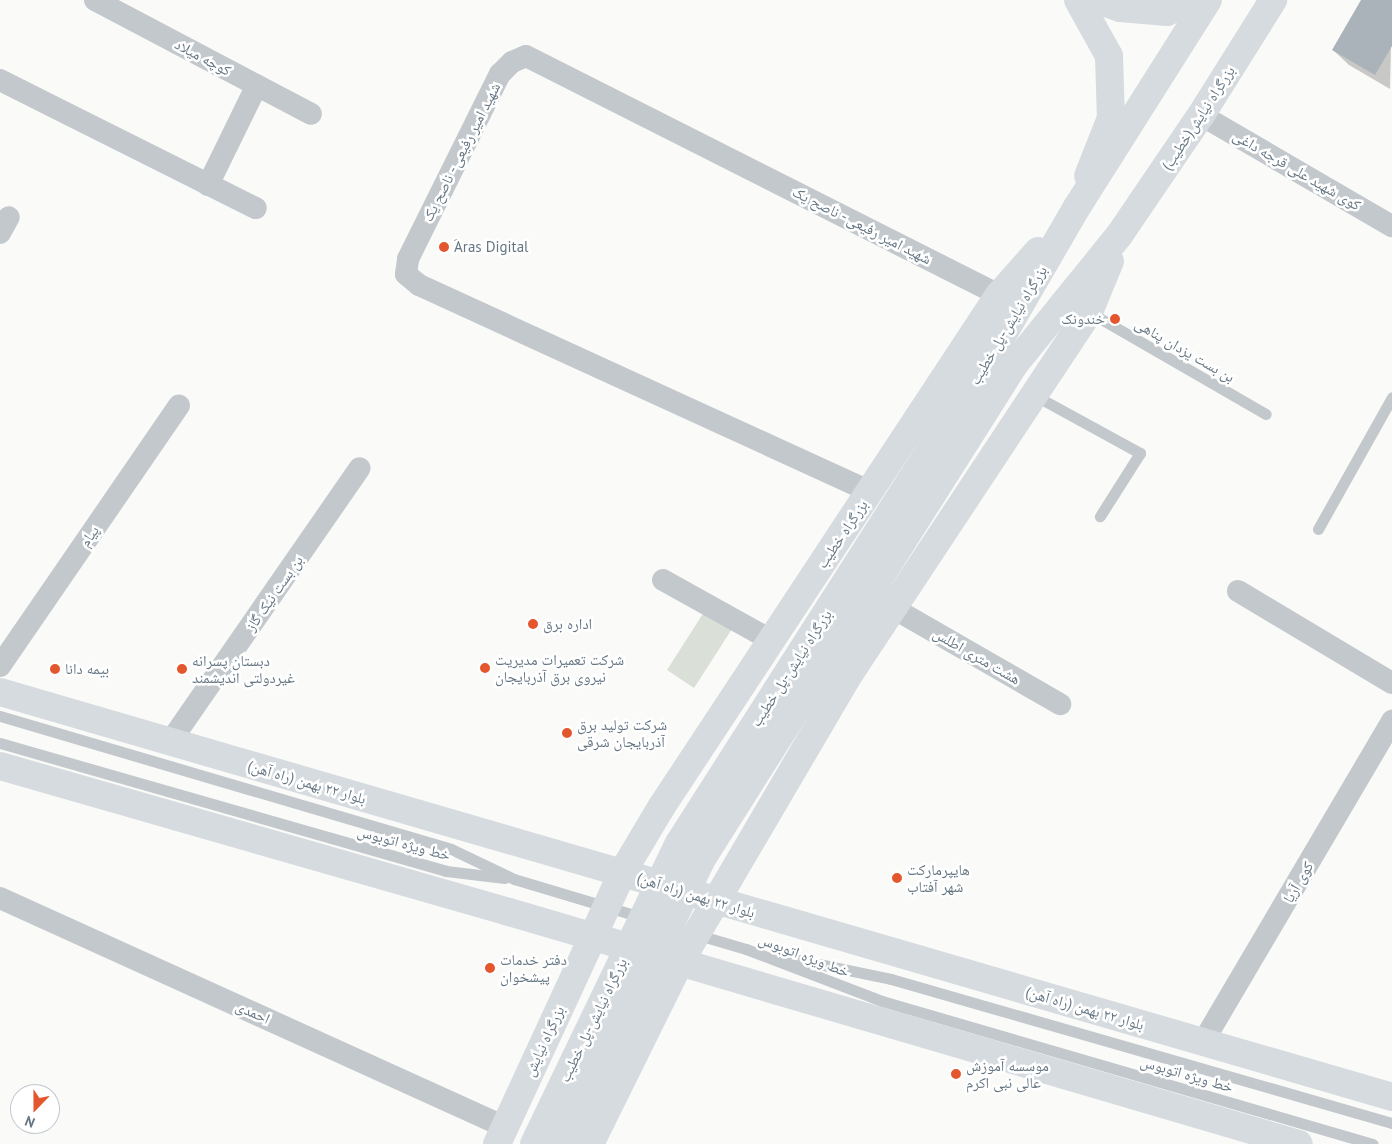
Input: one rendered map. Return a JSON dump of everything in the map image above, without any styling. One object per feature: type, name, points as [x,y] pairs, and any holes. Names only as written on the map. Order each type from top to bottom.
[{"type":"main road","points":[[1077,206],[1111,118],[1109,56],[1078,0]]},
{"type":"main road","points":[[1098,0],[1120,8],[1167,12],[1194,0]]},
{"type":"main road","points":[[1077,206],[1208,0]]},
{"type":"main road","name":"بزرگراه نیایش(خطیب)","points":[[1120,234],[1201,115],[1272,0]]},
{"type":"main road","name":"بزرگراه خطیب","points":[[606,907],[622,873],[662,806],[1000,295],[1077,206]]},
{"type":"main road","name":"بزرگراه نیایش-پل خطیب","points":[[534,1144],[679,843],[994,350],[1077,206]]},
{"type":"main road","points":[[590,1144],[680,962],[688,931],[716,901],[850,673],[1032,394],[1089,312],[1120,234]]},
{"type":"main road","name":"بزرگراه نیایش-پل خطیب","points":[[564,1144],[702,857],[1014,364],[1120,234]]},
{"type":"main road","points":[[775,634],[773,655],[784,681],[807,694],[830,690],[850,673]]},
{"type":"main road","points":[[734,697],[752,691],[766,690],[781,693],[793,701],[803,712],[809,726],[810,742]]},
{"type":"main road","name":"بلوار ۲۲ بهمن (راه آهن)","points":[[0,692],[1392,1097]]},
{"type":"main road","points":[[0,766],[591,938],[680,962],[1299,1144]]},
{"type":"main road","name":"بزرگراه نیایش","points":[[501,1136],[606,907]]},
{"type":"main road","points":[[501,1136],[542,1144]]},
{"type":"street","name":"کوچه میلاد","points":[[95,0],[311,114]]},
{"type":"street","name":"شهید امیر رفیعی - ناصح یک","points":[[871,492],[418,285],[406,274],[408,259],[500,74],[512,62],[526,56],[1000,295]]},
{"type":"street","points":[[0,80],[256,208]]},
{"type":"street","points":[[208,185],[257,85]]},
{"type":"street","name":"کوی شهید علی قرجه داغی","points":[[1201,115],[1392,226]]},
{"type":"street","name":"پیام","points":[[0,666],[178,406]]},
{"type":"street","name":"بن بست نیک گاز","points":[[170,742],[360,468]]},
{"type":"street","points":[[663,580],[775,634]]},
{"type":"street","points":[[1238,591],[1392,683]]},
{"type":"street","name":"هشت متری اطلس","points":[[893,608],[1060,704]]},
{"type":"street","name":"کوی آریا","points":[[1203,1042],[1392,721]]},
{"type":"street","name":"احمدی","points":[[0,898],[501,1136]]},
{"type":"lane","name":"بن بست یزدان پناهی","points":[[1089,312],[1266,414]]},
{"type":"lane","points":[[1032,394],[1140,453],[1100,516]]},
{"type":"lane","points":[[1318,530],[1392,397]]},
{"type":"lane","name":"خط ویژه اتوبوس","points":[[0,716],[451,849],[514,879]]},
{"type":"lane","name":"خط ویژه اتوبوس","points":[[0,743],[446,871],[514,879]]},
{"type":"lane","points":[[514,879],[746,949]]},
{"type":"lane","name":"خط ویژه اتوبوس","points":[[746,949],[891,978],[1392,1123]]},
{"type":"lane","name":"خط ویژه اتوبوس","points":[[746,949],[882,1001],[1372,1144]]},
{"type":"shaded area","points":[[704,612],[732,629],[694,688],[667,670]]},
{"type":"building","points":[[1361,0],[1392,0],[1392,46],[1375,75],[1332,50]]},
{"type":"place","name":"َAras Digital","points":[[444,247]]},
{"type":"place","name":"خندونک","points":[[1115,319]]},
{"type":"place","name":"اداره برق","points":[[533,624]]},
{"type":"place","name":"شرکت تعمیرات مدیریت نیروی برق آذربایجان","points":[[485,668]]},
{"type":"place","name":"بیمه دانا","points":[[55,669]]},
{"type":"place","name":"دبستان پسرانه غیردولتی اندیشمند","points":[[182,669]]},
{"type":"place","name":"شرکت تولید برق آذربایجان شرقی","points":[[567,733]]},
{"type":"place","name":"هایپرمارکت شهر آفتاب","points":[[897,878]]},
{"type":"place","name":"دفتر خدمات پیشخوان","points":[[490,968]]},
{"type":"place","name":"موسسه آموزش عالی نبی اکرم","points":[[956,1074]]}]
